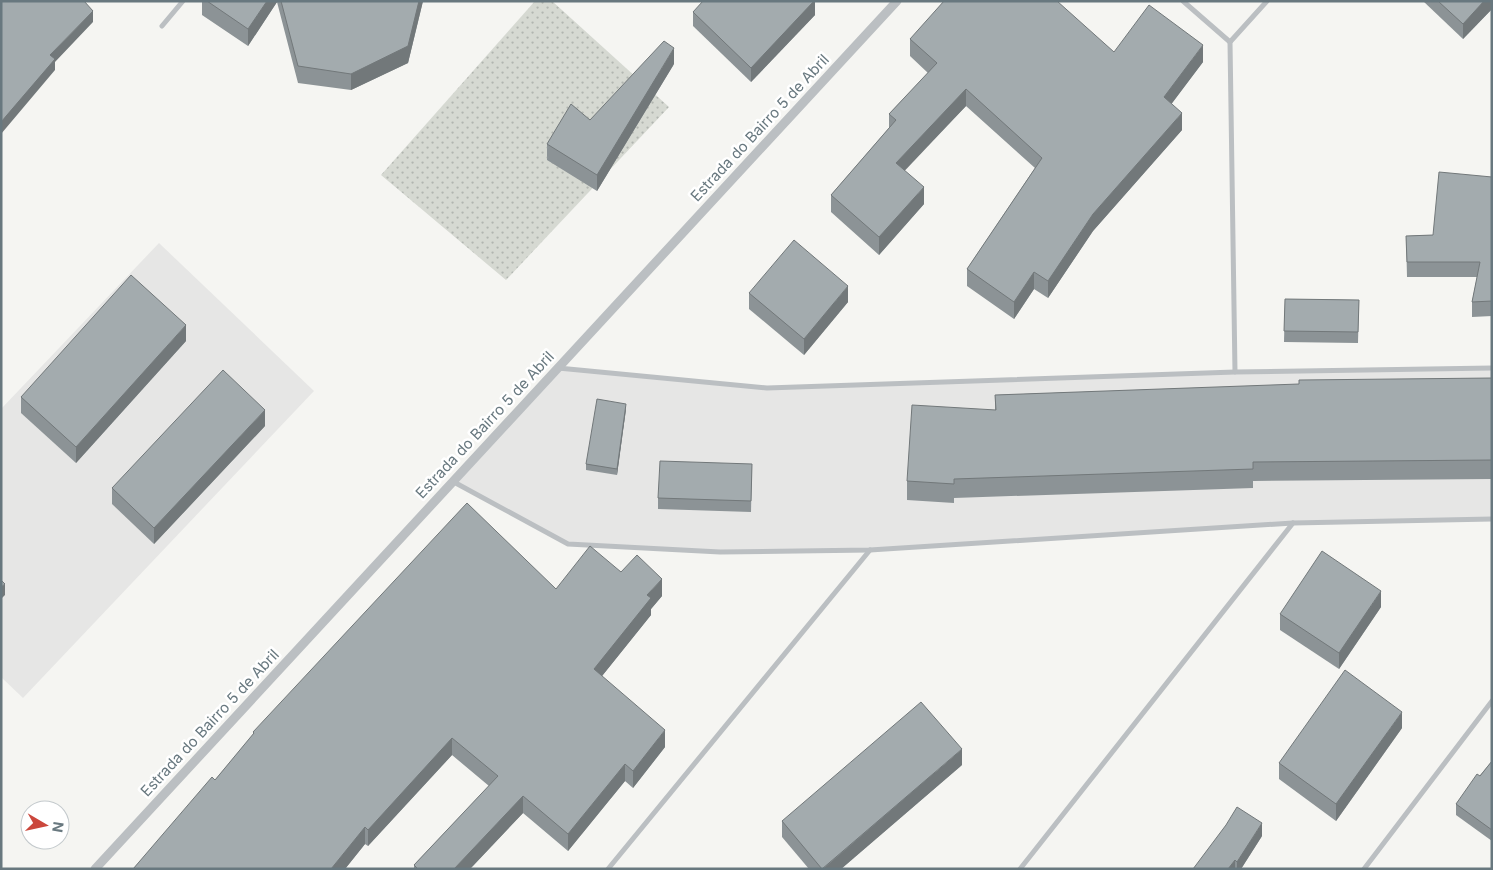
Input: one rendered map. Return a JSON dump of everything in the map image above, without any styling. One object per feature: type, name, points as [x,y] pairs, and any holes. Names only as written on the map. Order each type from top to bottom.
[{"type":"street","points":[[162,26],[183,1]]},
{"type":"street","name":"Estrada do Bairro 5 de Abril","points":[[95,869],[897,1]]},
{"type":"street","points":[[1183,1],[1230,42]]},
{"type":"street","points":[[1235,372],[1230,42],[1266,1]]},
{"type":"street","points":[[556,368],[767,388],[1235,372],[1492,368]]},
{"type":"street","points":[[452,481],[568,544],[720,552],[870,550],[1294,523],[1492,519]]},
{"type":"street","points":[[1020,869],[1294,523]]},
{"type":"street","points":[[608,869],[870,550]]},
{"type":"street","points":[[1364,869],[1492,701]]},
{"type":"shaded area","points":[[535,1],[552,1],[669,107],[506,280],[381,175]]},
{"type":"shaded area","points":[[159,243],[314,391],[23,698],[1,677],[1,409]]},
{"type":"shaded area","points":[[556,368],[767,388],[1235,372],[1492,370],[1492,519],[1293,523],[870,550],[720,552],[568,544],[452,481]]},
{"type":"building","points":[[1,1],[84,1],[93,11],[50,55],[55,59],[1,122]]},
{"type":"building","points":[[207,1],[267,1],[248,29]]},
{"type":"building","points":[[281,1],[419,1],[408,46],[351,74],[298,66]]},
{"type":"building","points":[[703,1],[814,1],[751,68],[693,12]]},
{"type":"building","points":[[944,1],[1057,1],[1114,52],[1149,5],[1203,45],[1164,97],[1182,113],[1093,214],[1048,281],[1034,272],[1014,302],[967,269],[1042,158],[966,89],[896,163],[924,187],[879,237],[831,195],[896,120],[889,114],[937,63],[910,39]]},
{"type":"building","points":[[1438,1],[1484,1],[1463,24]]},
{"type":"building","points":[[664,41],[674,48],[597,175],[547,144],[571,104],[590,120]]},
{"type":"building","points":[[1439,172],[1492,177],[1492,301],[1472,302],[1480,262],[1407,262],[1406,236],[1433,235]]},
{"type":"building","points":[[794,240],[848,286],[804,339],[749,293]]},
{"type":"building","points":[[131,275],[186,325],[76,447],[21,397]]},
{"type":"building","points":[[1285,299],[1359,300],[1358,332],[1284,331]]},
{"type":"building","points":[[223,370],[265,410],[154,528],[112,488]]},
{"type":"building","points":[[1492,378],[1492,460],[1253,462],[1253,469],[954,479],[954,484],[907,481],[912,405],[996,410],[995,395],[1299,384],[1299,380]]},
{"type":"building","points":[[597,399],[626,404],[617,469],[586,464]]},
{"type":"building","points":[[660,461],[752,464],[751,501],[658,498]]},
{"type":"building","points":[[467,503],[556,589],[590,546],[621,572],[637,555],[662,579],[647,595],[651,598],[594,669],[665,730],[633,771],[625,764],[568,834],[523,796],[454,869],[418,869],[414,865],[498,776],[452,738],[368,830],[365,827],[331,869],[133,869],[212,777],[215,780],[253,732]]},
{"type":"building","points":[[1322,551],[1381,591],[1339,653],[1280,614]]},
{"type":"building","points":[[1345,670],[1402,712],[1336,804],[1279,763]]},
{"type":"building","points":[[921,702],[962,749],[822,869],[782,821]]},
{"type":"building","points":[[1492,761],[1492,830],[1456,804],[1477,774],[1480,776]]},
{"type":"building","points":[[1237,807],[1262,823],[1237,862],[1235,860],[1228,869],[1193,869],[1226,825]]}]
